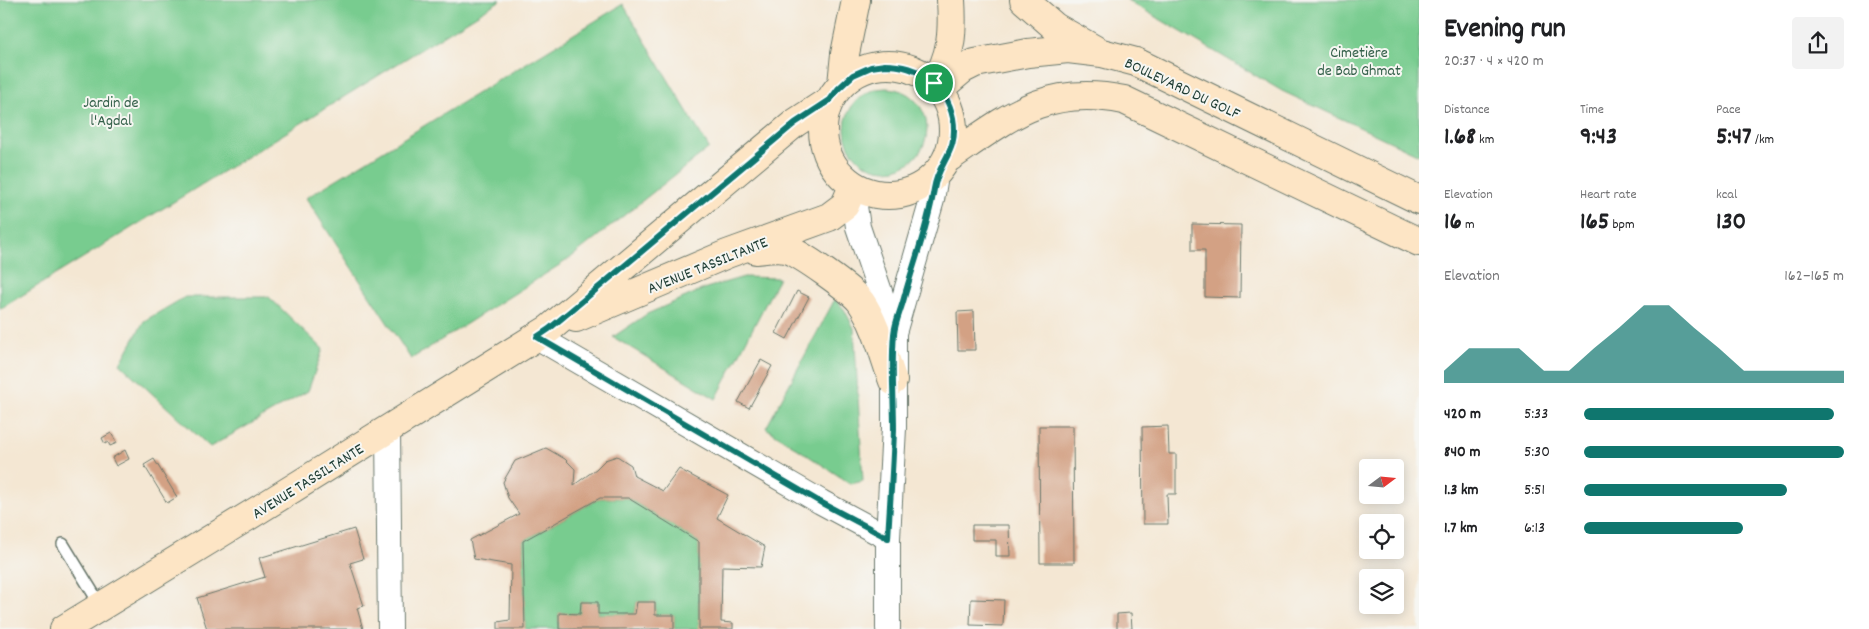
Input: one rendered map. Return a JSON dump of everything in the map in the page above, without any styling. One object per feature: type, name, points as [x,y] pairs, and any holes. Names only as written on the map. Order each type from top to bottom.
[{"type":"main road","points":[[856,0],[836,92],[824,118],[823,138],[828,156],[839,173],[857,188],[882,196],[897,196],[918,189],[942,167],[1008,118],[1033,105],[1069,96],[1109,97],[1124,100],[1419,242]]},
{"type":"main road","points":[[936,86],[950,49],[951,0]]},
{"type":"main road","points":[[1024,0],[1055,27],[1102,53]]},
{"type":"main road","name":"BOULEVARD DU GOLF","points":[[936,86],[975,63],[1047,50],[1068,49],[1102,53],[1136,62],[1419,200]]},
{"type":"main road","points":[[836,92],[858,72],[871,67],[885,65],[914,69],[922,73],[936,86],[948,103],[953,119],[953,143],[942,167]]},
{"type":"main road","name":"AVENUE TASSILTANTE","points":[[64,629],[543,333],[795,123],[836,92]]},
{"type":"main road","name":"AVENUE TASSILTANTE","points":[[543,333],[727,254],[829,217],[845,205],[857,188]]},
{"type":"main road","points":[[727,254],[768,248],[786,249],[796,252],[818,267],[860,301],[871,321],[893,381]]},
{"type":"street","points":[[888,629],[888,538],[894,428],[894,333],[942,167]]},
{"type":"street","points":[[857,188],[855,206],[858,227],[894,333]]},
{"type":"street","points":[[543,333],[820,502],[888,538]]},
{"type":"street","points":[[388,429],[390,629]]},
{"type":"lane","points":[[63,544],[101,606]]},
{"type":"green space","name":"Jardin de l'Agdal","points":[[0,0],[501,0],[0,309]]},
{"type":"green space","name":"Cimetière de Bab Ghmat","points":[[1127,0],[1419,0],[1419,155],[1282,91]]},
{"type":"green space","points":[[623,4],[709,148],[569,259],[411,359],[306,198]]},
{"type":"green space","points":[[878,88],[894,88],[909,95],[920,106],[927,121],[924,145],[915,158],[894,170],[878,170],[863,163],[852,152],[845,137],[845,121],[852,106],[863,95]]},
{"type":"green space","points":[[744,277],[779,278],[716,399],[613,337],[647,314],[706,288]]},
{"type":"green space","points":[[185,297],[269,297],[323,349],[308,391],[210,447],[120,364],[144,321]]},
{"type":"green space","points":[[835,299],[844,309],[854,328],[863,481],[851,484],[766,428]]},
{"type":"green space","points":[[600,498],[628,498],[699,542],[699,629],[674,629],[674,615],[655,615],[655,602],[637,602],[635,614],[598,614],[598,602],[581,602],[580,614],[559,613],[559,629],[525,629],[523,541]]},
{"type":"building","points":[[1192,224],[1241,225],[1240,298],[1205,297],[1205,250],[1192,250]]},
{"type":"building","points":[[797,291],[809,297],[787,339],[776,333]]},
{"type":"building","points":[[974,311],[975,350],[958,350],[957,312]]},
{"type":"building","points":[[761,360],[772,366],[749,408],[738,402]]},
{"type":"building","points":[[1039,426],[1073,426],[1074,563],[1040,563]]},
{"type":"building","points":[[1168,426],[1169,454],[1176,454],[1176,494],[1167,494],[1168,524],[1143,524],[1142,427]]},
{"type":"building","points":[[111,433],[117,443],[110,446],[108,442],[105,444],[102,438]]},
{"type":"building","points":[[546,448],[565,459],[575,469],[574,485],[605,460],[617,456],[631,465],[634,476],[663,491],[679,469],[728,495],[717,518],[765,547],[761,567],[722,566],[721,622],[733,623],[733,629],[699,629],[699,542],[628,498],[600,498],[523,541],[525,629],[498,629],[498,622],[510,620],[511,565],[474,559],[470,540],[519,514],[508,498],[503,482],[515,461]]},
{"type":"building","points":[[125,450],[129,459],[116,466],[112,458]]},
{"type":"building","points":[[154,459],[177,497],[167,503],[144,465]]},
{"type":"building","points":[[972,525],[1009,525],[1010,556],[996,556],[996,540],[972,540]]},
{"type":"building","points":[[354,529],[363,559],[350,563],[364,606],[357,608],[363,629],[207,629],[197,598],[265,577],[259,558]]},
{"type":"building","points":[[971,599],[1004,600],[1003,626],[970,625]]},
{"type":"building","points":[[581,602],[598,602],[598,614],[635,614],[637,602],[655,602],[655,615],[674,615],[674,629],[559,629],[559,613],[580,614]]},
{"type":"building","points":[[1131,613],[1132,629],[1117,629],[1117,614]]},
{"type":"route","points":[[891,65],[914,69],[934,83],[948,103],[953,119],[954,135],[948,158],[936,175],[932,200],[894,333],[894,428],[888,538],[820,502],[537,337],[549,329],[795,123],[830,100],[847,79],[853,75],[871,67],[891,65]]}]
